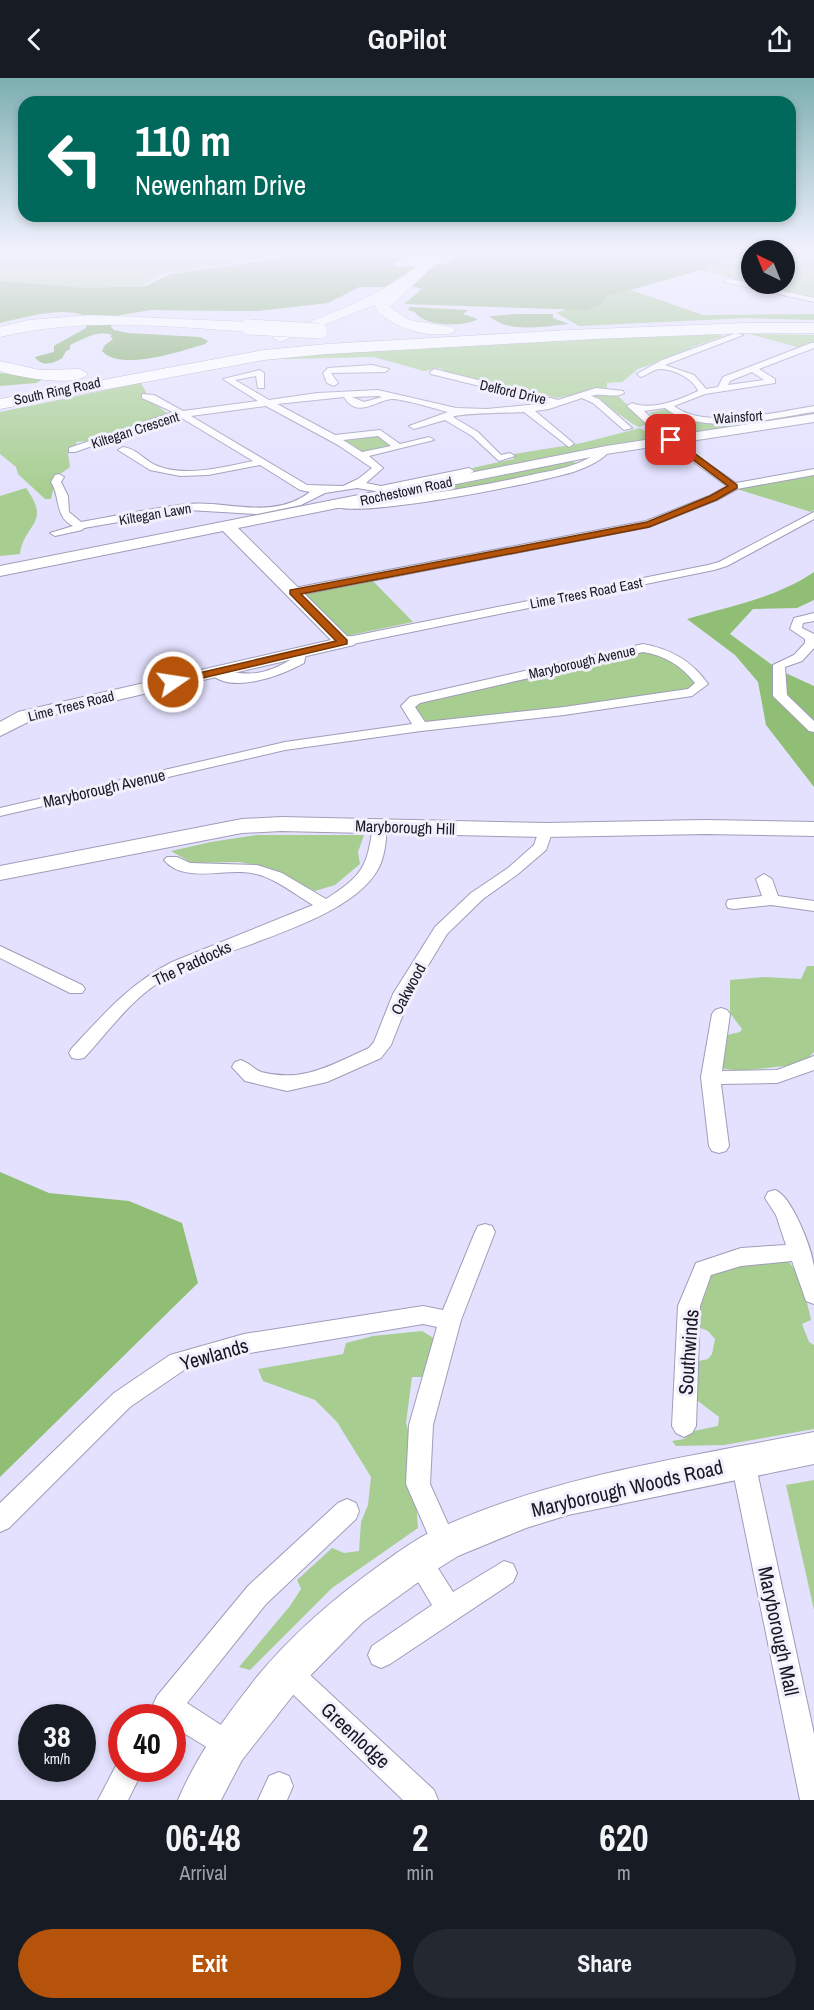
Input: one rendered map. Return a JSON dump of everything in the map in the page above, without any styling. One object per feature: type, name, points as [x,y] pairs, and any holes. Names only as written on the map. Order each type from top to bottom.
[{"type":"highway","points":[[0,339],[26,330]]},
{"type":"highway","points":[[179,330],[237,338]]},
{"type":"highway","name":"South Ring Road","points":[[0,395],[160,363],[262,330]]},
{"type":"highway","name":"South Ring Road","points":[[0,403],[151,372],[262,343],[301,330]]},
{"type":"highway","points":[[467,330],[532,332]]},
{"type":"highway","points":[[358,332],[577,330]]},
{"type":"highway","points":[[0,403],[264,355],[327,349],[694,330]]},
{"type":"highway","points":[[0,366],[37,374],[90,373],[237,338],[339,331]]},
{"type":"highway","points":[[316,332],[447,337],[591,335]]},
{"type":"street","points":[[641,374],[740,335]]},
{"type":"street","name":"Wainsfort","points":[[722,389],[726,379],[814,345]]},
{"type":"street","name":"Wainsfort","points":[[658,366],[695,379],[703,392]]},
{"type":"street","points":[[334,383],[330,381],[328,371],[390,367],[374,386]]},
{"type":"street","name":"Wainsfort","points":[[636,410],[667,405],[689,399],[703,392],[772,381],[753,369]]},
{"type":"street","name":"Delford Drive","points":[[434,372],[558,403]]},
{"type":"street","points":[[261,386],[260,373],[227,379],[362,455],[378,468],[359,485]]},
{"type":"street","name":"Delford Drive","points":[[269,404],[374,386],[393,395],[456,411],[487,412],[526,409],[558,403],[596,391],[617,389],[636,410]]},
{"type":"street","points":[[348,398],[363,406],[393,395]]},
{"type":"street","points":[[582,395],[596,401],[627,428]]},
{"type":"street","name":"Kiltegan Lawn","points":[[145,396],[152,397],[304,488],[322,491]]},
{"type":"street","name":"Kiltegan Crescent","points":[[72,450],[167,416],[269,404]]},
{"type":"street","name":"Wainsfort","points":[[667,405],[670,410],[685,417],[716,420],[814,409]]},
{"type":"street","name":"Delford Drive","points":[[526,409],[541,418],[551,431],[569,444]]},
{"type":"street","points":[[636,410],[668,434],[671,440],[734,486]]},
{"type":"street","points":[[414,426],[446,417],[456,411]]},
{"type":"street","points":[[446,417],[475,434],[499,458],[510,456]]},
{"type":"street","name":"Rochestown Road","points":[[0,571],[606,450],[814,418]]},
{"type":"street","points":[[333,438],[380,433],[397,446]]},
{"type":"street","points":[[362,455],[429,440]]},
{"type":"street","points":[[123,450],[131,451],[147,466],[171,472],[218,471],[261,462]]},
{"type":"street","points":[[337,505],[351,507],[429,498],[486,488],[571,469],[596,459],[606,450]]},
{"type":"street","name":"Kiltegan Lawn","points":[[55,532],[78,528],[80,525],[188,507],[200,506],[234,513],[257,511],[304,501],[316,491],[359,485],[381,489],[470,471]]},
{"type":"street","points":[[294,592],[649,524],[713,498],[734,486],[814,472]]},
{"type":"street","points":[[59,477],[56,482],[62,489],[63,515],[68,521],[80,525]]},
{"type":"street","points":[[342,489],[358,501]]},
{"type":"street","name":"Lime Trees Road East","points":[[346,642],[710,568],[723,564],[814,515]]},
{"type":"street","points":[[226,525],[346,642]]},
{"type":"street","points":[[814,617],[798,621],[796,629],[811,637],[811,644],[798,658],[779,665],[780,696],[814,728]]},
{"type":"street","name":"Lime Trees Road","points":[[0,730],[25,716],[346,642]]},
{"type":"street","name":"Maryborough Avenue","points":[[0,812],[285,746],[421,726],[564,711],[687,693],[702,684],[696,675],[680,662],[655,649],[643,648],[415,700],[408,706],[421,726]]},
{"type":"street","name":"Maryborough Hill","points":[[0,873],[242,826],[281,824],[546,830],[705,827],[814,829]]},
{"type":"street","name":"The Paddocks","points":[[78,1053],[132,994],[158,976],[326,906],[358,883],[369,871],[377,848],[380,826]]},
{"type":"street","name":"Oakwood","points":[[241,1067],[252,1076],[287,1084],[320,1077],[375,1053],[382,1045],[402,994],[441,931],[477,896],[513,871],[541,847],[546,830]]},
{"type":"street","points":[[172,860],[187,868],[252,868],[276,876],[326,906]]},
{"type":"street","points":[[764,879],[771,900]]},
{"type":"street","points":[[734,904],[771,900],[814,906]]},
{"type":"street","points":[[0,951],[76,988]]},
{"type":"street","points":[[719,1146],[712,1111],[710,1077],[721,1014]]},
{"type":"street","points":[[710,1077],[751,1079],[774,1076],[794,1073],[814,1062]]},
{"type":"street","points":[[775,1198],[785,1213],[814,1295]]},
{"type":"street","points":[[450,1608],[431,1552],[418,1484],[421,1425],[450,1320],[485,1232]]},
{"type":"street","name":"Southwinds","points":[[684,1426],[689,1306],[703,1269],[741,1257],[799,1252]]},
{"type":"street","name":"Yewlands","points":[[0,1520],[122,1400],[178,1362],[244,1344],[423,1315],[450,1320]]},
{"type":"street","name":"Maryborough Woods Road","points":[[199,1800],[228,1746],[287,1671],[350,1609],[431,1552],[524,1512],[568,1498],[814,1448]]},
{"type":"street","name":"Maryborough Mall","points":[[743,1462],[814,1800]]},
{"type":"street","points":[[169,1704],[257,1595],[347,1511]]},
{"type":"street","points":[[381,1655],[504,1573]]},
{"type":"street","name":"Greenlodge","points":[[287,1671],[424,1800]]},
{"type":"street","points":[[186,1724],[228,1746]]},
{"type":"street","points":[[112,1800],[122,1782]]},
{"type":"shaded area","points":[[82,330],[103,330],[70,345],[70,349],[55,362],[47,364],[35,357],[54,352],[54,346]]},
{"type":"shaded area","points":[[82,330],[116,330],[200,337],[208,341],[182,351],[152,358],[122,360],[102,351],[105,345],[113,339],[110,336],[112,335],[101,333],[85,337],[70,345],[70,349],[55,362],[47,364],[35,357],[54,352],[54,346]]},
{"type":"shaded area","points":[[709,333],[723,336],[689,348],[692,350],[638,369],[622,382],[607,383],[607,388],[557,398],[452,374],[439,368],[424,371],[374,357],[247,360],[353,350]]},
{"type":"shaded area","points":[[749,334],[814,335],[814,344],[801,348]]},
{"type":"shaded area","points":[[0,373],[45,378],[36,383],[0,386]]},
{"type":"shaded area","points":[[141,383],[150,400],[168,414],[88,441],[75,442],[77,443],[68,454],[70,467],[56,477],[51,499],[45,499],[18,474],[16,467],[0,454],[0,412]]},
{"type":"shaded area","points":[[617,395],[647,424],[639,427],[633,424],[593,396]]},
{"type":"shaded area","points":[[666,409],[679,416],[715,421],[814,412],[814,415],[681,435],[649,413]]},
{"type":"shaded area","points":[[640,428],[660,439],[609,445],[478,472],[472,468],[514,459],[512,455],[514,454],[582,443]]},
{"type":"shaded area","points":[[382,436],[391,447],[363,452],[343,439]]},
{"type":"shaded area","points":[[572,461],[576,463],[566,468],[483,487],[365,504]]},
{"type":"shaded area","points":[[814,475],[814,510],[811,512],[737,489]]},
{"type":"shaded area","points":[[26,488],[37,509],[37,517],[22,544],[20,554],[0,556],[0,496]]},
{"type":"shaded area","points":[[814,572],[814,600],[797,608],[753,609],[730,634],[779,670],[814,686],[814,787],[766,725],[758,682],[735,655],[687,619],[768,595]]},
{"type":"shaded area","points":[[372,580],[413,622],[346,636],[303,593]]},
{"type":"shaded area","points":[[655,649],[700,681],[687,693],[421,727],[408,706],[415,700]]},
{"type":"shaded area","points":[[256,835],[364,835],[358,852],[360,864],[335,885],[315,891],[270,868],[239,862],[192,863],[171,851]]},
{"type":"shaded area","points":[[807,966],[814,966],[814,1052],[802,1064],[739,1071],[720,1068],[727,1035],[740,1032],[742,1029],[730,1013],[730,980],[764,977],[801,979]]},
{"type":"shaded area","points":[[0,1172],[49,1193],[129,1201],[182,1223],[198,1283],[0,1477]]},
{"type":"shaded area","points":[[762,1259],[787,1260],[800,1280],[805,1296],[811,1320],[802,1324],[809,1342],[814,1345],[814,1429],[724,1445],[676,1446],[672,1441],[684,1439],[694,1431],[718,1426],[719,1417],[694,1398],[693,1370],[699,1361],[708,1359],[712,1354],[715,1339],[708,1331],[698,1327],[699,1305],[705,1286],[712,1273]]},
{"type":"shaded area","points":[[422,1331],[435,1339],[433,1364],[422,1377],[412,1377],[406,1423],[412,1444],[418,1528],[332,1588],[250,1670],[239,1667],[290,1606],[301,1589],[297,1580],[332,1548],[344,1553],[359,1551],[361,1522],[368,1505],[371,1477],[337,1422],[315,1400],[263,1381],[258,1369],[343,1354],[346,1343],[373,1336]]},
{"type":"shaded area","points":[[814,1480],[814,1610],[786,1485]]},
{"type":"route","points":[[173,682],[344,642],[294,592],[649,524],[713,498],[734,486],[671,440]]}]
